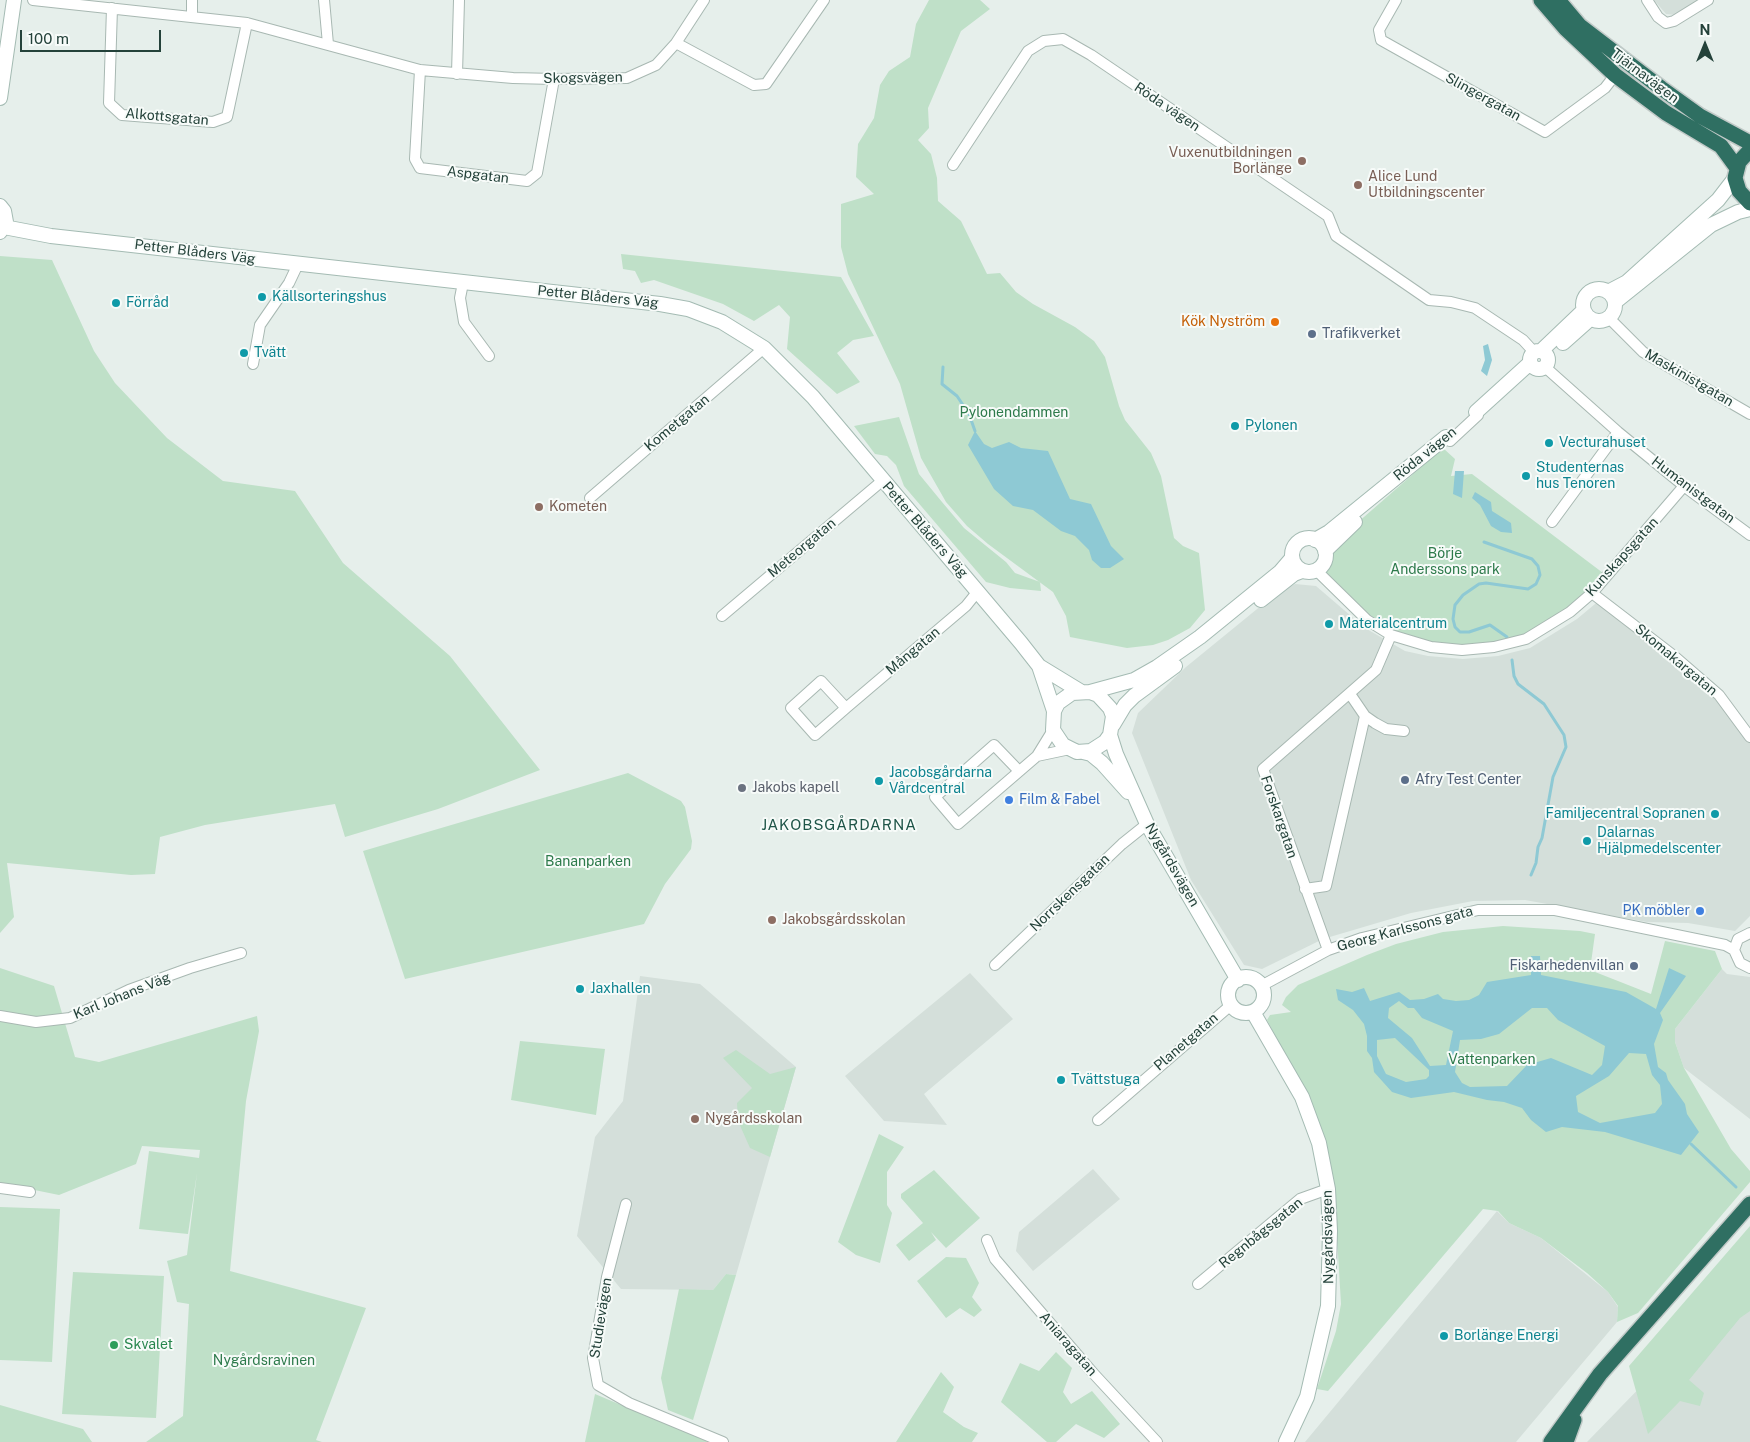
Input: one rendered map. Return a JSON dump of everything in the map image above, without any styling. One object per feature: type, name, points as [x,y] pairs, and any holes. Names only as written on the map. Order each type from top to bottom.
[{"type":"highway","name":"Tjärnavägen","points":[[1541,0],[1566,29],[1614,75],[1666,113],[1721,146],[1736,173],[1739,191],[1750,203]]},
{"type":"highway","name":"Tjärnavägen","points":[[1558,0],[1580,26],[1661,88],[1700,116],[1750,143]]},
{"type":"highway","points":[[1736,173],[1742,158],[1750,150]]},
{"type":"highway","points":[[1551,1442],[1606,1367],[1750,1204]]},
{"type":"highway","points":[[1566,1442],[1583,1398]]},
{"type":"street","points":[[0,98],[14,0]]},
{"type":"street","name":"Skogsvägen","points":[[33,0],[247,23],[420,70],[457,74],[554,79],[627,78],[656,65],[676,43],[704,0]]},
{"type":"street","points":[[192,0],[192,16]]},
{"type":"street","points":[[324,0],[328,44]]},
{"type":"street","points":[[457,74],[459,0]]},
{"type":"street","points":[[676,43],[754,85],[766,84],[824,0]]},
{"type":"street","name":"Slingergatan","points":[[1396,0],[1379,30],[1381,40],[1546,132],[1605,88],[1614,75]]},
{"type":"street","points":[[1647,0],[1658,17],[1666,23],[1674,21],[1708,0]]},
{"type":"street","name":"Alkottsgatan","points":[[112,8],[109,103],[122,115],[213,122],[227,117],[247,23]]},
{"type":"street","name":"Röda vägen","points":[[953,165],[1028,51],[1044,41],[1063,39],[1099,60],[1328,216],[1336,236],[1429,300],[1451,302],[1474,308],[1523,340],[1539,359]]},
{"type":"street","name":"Aspgatan","points":[[420,70],[415,159],[420,168],[527,181],[537,173],[554,79]]},
{"type":"street","points":[[1612,297],[1718,200],[1736,173]]},
{"type":"street","points":[[0,206],[6,216],[2,229]]},
{"type":"street","points":[[1612,297],[1711,225],[1738,212],[1750,209]]},
{"type":"street","name":"Petter Blåders Väg","points":[[2,229],[660,304],[688,309],[722,322],[764,348],[813,397],[882,481],[978,591],[1039,666],[1054,711]]},
{"type":"street","points":[[253,364],[260,325],[289,283],[298,264]]},
{"type":"street","points":[[463,283],[460,298],[464,322],[489,356]]},
{"type":"street","points":[[1599,289],[1612,297],[1614,311],[1609,318],[1600,322],[1587,314],[1584,300],[1590,292],[1599,289]]},
{"type":"street","name":"Röda vägen","points":[[1325,551],[1336,538],[1539,359],[1587,314]]},
{"type":"street","name":"Maskinistgatan","points":[[1609,318],[1643,352],[1750,414]]},
{"type":"street","name":"Kometgatan","points":[[590,498],[764,348]]},
{"type":"street","name":"Humanistgatan","points":[[1539,359],[1618,432],[1684,486],[1750,535]]},
{"type":"street","points":[[1552,522],[1618,432]]},
{"type":"street","name":"Röda vägen","points":[[1315,540],[1329,532],[1448,439]]},
{"type":"street","name":"Meteorgatan","points":[[722,616],[882,481]]},
{"type":"street","name":"Kunskapsgatan","points":[[1309,571],[1367,620],[1391,635],[1431,647],[1462,650],[1494,647],[1526,639],[1570,612],[1592,593],[1684,486]]},
{"type":"street","points":[[1037,756],[1099,748],[1112,730],[1125,705],[1143,688],[1190,656],[1294,574],[1309,571],[1325,561],[1325,551],[1315,540],[1306,539],[1298,542],[1294,547],[1292,558],[1294,564],[1309,571]]},
{"type":"street","points":[[1019,771],[994,745],[935,797],[958,824],[1037,756],[1053,730],[1054,711],[1064,697],[1134,680],[1157,667],[1258,590],[1280,572],[1292,558]]},
{"type":"street","name":"Mångatan","points":[[846,708],[821,681],[791,708],[815,736],[966,606],[978,591]]},
{"type":"street","name":"Skomakargatan","points":[[1592,593],[1674,656],[1719,695],[1750,737]]},
{"type":"street","name":"Forskargatan","points":[[1328,950],[1263,769],[1376,670],[1391,635]]},
{"type":"street","name":"Petter Blåders Väg","points":[[1039,666],[1085,692]]},
{"type":"street","points":[[1085,692],[1098,695],[1110,708],[1112,730]]},
{"type":"street","points":[[1350,694],[1365,716],[1386,729],[1404,731]]},
{"type":"street","points":[[1305,889],[1326,886],[1365,716]]},
{"type":"street","points":[[1053,730],[1062,745],[1076,751]]},
{"type":"street","name":"Nygårdsvägen","points":[[1112,730],[1116,754],[1147,824],[1238,980]]},
{"type":"street","name":"Nygårdsvägen","points":[[1076,751],[1091,754],[1102,763],[1136,802]]},
{"type":"street","name":"Norrskensgatan","points":[[995,965],[1122,844],[1147,824]]},
{"type":"street","name":"Georg Karlssons gata","points":[[1261,986],[1328,950],[1362,938],[1478,910],[1555,910],[1725,946],[1734,950]]},
{"type":"street","points":[[1750,934],[1738,939],[1734,950],[1740,963],[1750,968]]},
{"type":"street","name":"Karl Johans Väg","points":[[0,1016],[36,1022],[70,1018],[138,987],[190,968],[241,953]]},
{"type":"street","points":[[1248,978],[1261,986],[1263,1000],[1253,1012],[1243,1013],[1231,1005],[1230,988],[1238,980],[1248,978]]},
{"type":"street","name":"Planetgatan","points":[[1098,1120],[1231,1005]]},
{"type":"street","name":"Nygårdsvägen","points":[[1253,1012],[1302,1096],[1319,1143],[1328,1189],[1330,1249],[1328,1306],[1307,1397],[1286,1442]]},
{"type":"street","points":[[0,1188],[30,1192]]},
{"type":"street","name":"Regnbågsgatan","points":[[1198,1284],[1300,1199],[1328,1189]]},
{"type":"street","name":"Studievägen","points":[[626,1204],[607,1277],[592,1358],[598,1385],[628,1403],[723,1442]]},
{"type":"street","name":"Aniaragatan","points":[[987,1240],[995,1259],[1157,1442]]},
{"type":"shaded area","points":[[1654,0],[1701,0],[1676,15],[1666,14]]},
{"type":"shaded area","points":[[1295,584],[1316,586],[1365,628],[1405,651],[1428,656],[1463,659],[1498,656],[1530,648],[1577,619],[1601,599],[1719,695],[1750,737],[1750,916],[1735,931],[1688,923],[1647,922],[1525,900],[1473,901],[1411,913],[1323,939],[1262,969],[1244,965],[1191,880],[1132,733],[1138,713],[1186,667],[1273,596]]},
{"type":"shaded area","points":[[1722,969],[1727,974],[1750,977],[1750,1119],[1684,1068],[1675,1042],[1675,1029]]},
{"type":"shaded area","points":[[970,973],[1013,1019],[924,1094],[947,1125],[884,1121],[845,1076]]},
{"type":"shaded area","name":"Nygårdsskolan","points":[[640,976],[700,984],[796,1067],[736,1275],[726,1274],[713,1290],[621,1289],[577,1236],[595,1137],[623,1101]]},
{"type":"shaded area","points":[[1093,1169],[1120,1199],[1033,1271],[1016,1251],[1019,1232]]},
{"type":"shaded area","points":[[1497,1211],[1509,1223],[1541,1238],[1608,1292],[1618,1307],[1617,1322],[1516,1442],[1305,1442]]},
{"type":"shaded area","points":[[1750,1274],[1750,1442],[1587,1442]]},
{"type":"green space","name":"Pylonendammen","points":[[929,0],[980,0],[990,9],[961,31],[928,108],[929,128],[918,140],[931,154],[937,178],[938,201],[961,221],[987,274],[1000,273],[1016,292],[1033,304],[1075,327],[1094,341],[1105,357],[1125,420],[1151,453],[1161,476],[1174,538],[1183,546],[1199,553],[1205,610],[1190,628],[1168,640],[1153,645],[1127,648],[1070,637],[1066,616],[1053,592],[988,544],[967,526],[946,502],[921,458],[900,384],[848,274],[841,247],[841,204],[874,194],[856,177],[858,144],[874,118],[880,85],[889,71],[910,57],[916,24]]},
{"type":"green space","points":[[621,254],[841,277],[874,336],[853,340],[837,353],[860,382],[837,394],[787,349],[790,317],[779,305],[754,321],[723,304],[654,280],[641,283],[635,271],[623,269]]},
{"type":"green space","points":[[0,256],[52,260],[94,351],[115,383],[167,438],[223,481],[295,491],[343,563],[450,656],[540,770],[438,809],[345,837],[335,804],[205,825],[160,837],[155,874],[131,875],[7,863],[14,917],[0,933]]},
{"type":"green space","points":[[899,417],[919,474],[964,528],[1006,562],[1015,573],[1040,582],[1041,591],[1010,588],[986,582],[904,486],[896,465],[887,456],[875,454],[854,426]]},
{"type":"green space","name":"Börje Anderssons park","points":[[1443,448],[1455,459],[1451,476],[1472,474],[1607,576],[1592,593],[1526,639],[1462,650],[1391,635],[1317,571],[1325,561],[1325,551]]},
{"type":"green space","name":"Bananparken","points":[[628,773],[681,801],[685,807],[692,841],[691,849],[665,884],[644,924],[405,979],[363,851]]},
{"type":"green space","name":"Vattenparken","points":[[1503,926],[1580,931],[1595,934],[1590,970],[1651,994],[1665,941],[1715,951],[1722,969],[1675,1029],[1675,1042],[1684,1068],[1731,1149],[1750,1171],[1750,1182],[1638,1313],[1617,1322],[1618,1306],[1608,1292],[1587,1273],[1541,1238],[1509,1223],[1498,1211],[1483,1209],[1328,1391],[1317,1389],[1336,1331],[1341,1304],[1334,1187],[1287,1058],[1267,1020],[1270,1015],[1291,1012],[1282,1005],[1286,997],[1298,985],[1367,955],[1396,944],[1443,932]]},
{"type":"green space","name":"Nygårdsravinen","points":[[0,968],[54,986],[75,1057],[99,1062],[257,1016],[259,1031],[246,1101],[230,1271],[366,1308],[316,1440],[322,1442],[146,1442],[183,1416],[189,1304],[177,1302],[167,1261],[187,1255],[197,1173],[188,1234],[139,1229],[149,1151],[199,1158],[200,1150],[142,1146],[136,1164],[59,1195],[0,1183]]},
{"type":"green space","points":[[520,1041],[605,1049],[596,1115],[511,1100]]},
{"type":"green space","points":[[736,1050],[770,1074],[796,1067],[770,1157],[750,1148],[738,1121],[737,1103],[752,1088],[723,1058]]},
{"type":"green space","points":[[879,1134],[904,1147],[887,1172],[887,1205],[892,1213],[880,1263],[856,1255],[838,1242]]},
{"type":"green space","points":[[934,1170],[980,1218],[946,1248],[931,1232],[936,1240],[909,1261],[896,1245],[923,1223],[901,1198],[901,1194]]},
{"type":"green space","points":[[0,1207],[60,1209],[52,1362],[0,1360]]},
{"type":"green space","points":[[1750,1226],[1750,1311],[1740,1318],[1689,1380],[1704,1393],[1700,1406],[1680,1401],[1648,1434],[1629,1366]]},
{"type":"green space","points":[[946,1257],[966,1258],[979,1283],[972,1297],[982,1310],[974,1317],[960,1308],[946,1318],[917,1281]]},
{"type":"green space","name":"Skvalet","points":[[73,1272],[164,1276],[156,1418],[62,1414]]},
{"type":"green space","points":[[726,1274],[736,1275],[693,1420],[668,1410],[661,1378],[679,1289],[713,1290]]},
{"type":"green space","points":[[1056,1352],[1072,1368],[1063,1392],[1071,1404],[1092,1391],[1120,1424],[1104,1438],[1076,1424],[1056,1442],[1047,1442],[1001,1402],[1020,1363],[1039,1371]]},
{"type":"green space","points":[[941,1372],[954,1387],[943,1412],[964,1427],[978,1433],[972,1442],[896,1442]]},
{"type":"green space","points":[[595,1394],[690,1434],[708,1442],[585,1442]]},
{"type":"green space","points":[[0,1405],[83,1429],[92,1442],[0,1442]]},
{"type":"water","points":[[1488,344],[1492,360],[1487,376],[1481,371],[1485,360],[1483,346]]},
{"type":"water","name":"Pylonendammen","points":[[975,431],[984,444],[992,448],[1009,442],[1021,448],[1048,451],[1070,499],[1091,504],[1111,546],[1124,559],[1110,568],[1101,568],[1092,560],[1089,550],[1075,536],[1061,531],[1033,510],[1013,506],[994,489],[968,445]]},
{"type":"water","points":[[1455,471],[1464,471],[1462,498],[1453,494]]},
{"type":"water","points":[[1475,492],[1491,502],[1492,511],[1511,523],[1512,533],[1501,532],[1491,526],[1480,505],[1472,498]]},
{"type":"water","name":"Vattenparken","points":[[1531,956],[1540,956],[1541,975],[1626,992],[1656,1009],[1669,968],[1686,976],[1660,1013],[1663,1020],[1654,1044],[1658,1067],[1666,1073],[1668,1080],[1685,1104],[1687,1114],[1699,1132],[1681,1155],[1605,1132],[1562,1127],[1546,1132],[1531,1120],[1522,1108],[1504,1102],[1454,1092],[1411,1098],[1392,1092],[1374,1072],[1372,1058],[1367,1051],[1367,1036],[1364,1024],[1353,1010],[1338,1000],[1336,989],[1352,992],[1364,988],[1370,1001],[1399,992],[1410,1000],[1424,999],[1438,994],[1443,999],[1456,1001],[1469,1000],[1479,995],[1487,982],[1531,975]],"holes":[[[1399,1001],[1408,1008],[1414,1008],[1422,1018],[1453,1031],[1446,1065],[1430,1066],[1412,1038],[1388,1018],[1389,1008]],[[1532,1008],[1547,1008],[1558,1020],[1605,1046],[1602,1065],[1592,1075],[1551,1058],[1527,1065],[1507,1086],[1470,1087],[1462,1083],[1455,1072],[1460,1040],[1481,1039],[1499,1034]],[[1395,1038],[1429,1070],[1429,1076],[1426,1079],[1406,1082],[1386,1074],[1377,1056],[1377,1040]],[[1629,1053],[1646,1054],[1652,1075],[1660,1085],[1662,1104],[1655,1113],[1600,1123],[1578,1112],[1576,1096],[1609,1076]]]},
{"type":"waterway","points":[[943,367],[942,384],[957,396],[969,414],[975,431]]},
{"type":"waterway","points":[[1484,542],[1532,559],[1538,566],[1540,575],[1536,584],[1528,589],[1486,583],[1479,584],[1463,595],[1455,605],[1453,619],[1455,627],[1460,632],[1469,632],[1490,625],[1507,637]]},
{"type":"waterway","points":[[1512,660],[1514,676],[1518,684],[1544,704],[1564,735],[1566,747],[1553,777],[1542,838],[1531,875]]},
{"type":"waterway","points":[[1691,1144],[1736,1187]]},
{"type":"place","name":"Vuxenutbildningen Borlänge","points":[[1302,161]]},
{"type":"place","name":"Alice Lund Utbildningscenter","points":[[1358,185]]},
{"type":"place","name":"Källsorteringshus","points":[[262,297]]},
{"type":"place","name":"Förråd","points":[[116,303]]},
{"type":"place","name":"Kök Nyström","points":[[1275,322]]},
{"type":"place","name":"Trafikverket","points":[[1312,334]]},
{"type":"place","name":"Tvätt","points":[[244,353]]},
{"type":"place","name":"Pylonen","points":[[1235,426]]},
{"type":"place","name":"Vecturahuset","points":[[1549,443]]},
{"type":"place","name":"Studenternas hus Tenoren","points":[[1526,476]]},
{"type":"place","name":"Kometen","points":[[539,507]]},
{"type":"place","name":"Materialcentrum","points":[[1329,624]]},
{"type":"place","name":"Afry Test Center","points":[[1405,780]]},
{"type":"place","name":"Jacobsgårdarna Vårdcentral","points":[[879,781]]},
{"type":"place","name":"Jakobs kapell","points":[[742,788]]},
{"type":"place","name":"Film & Fabel","points":[[1009,800]]},
{"type":"place","name":"Familjecentral Sopranen","points":[[1715,814]]},
{"type":"place","name":"Dalarnas Hjälpmedelscenter","points":[[1587,841]]},
{"type":"place","name":"PK möbler","points":[[1700,911]]},
{"type":"place","name":"Jakobsgårdsskolan","points":[[772,920]]},
{"type":"place","name":"Fiskarhedenvillan","points":[[1634,966]]},
{"type":"place","name":"Jaxhallen","points":[[580,989]]},
{"type":"place","name":"Tvättstuga","points":[[1061,1080]]},
{"type":"place","name":"Nygårdsskolan","points":[[695,1119]]},
{"type":"place","name":"Borlänge Energi","points":[[1444,1336]]},
{"type":"place","name":"Skvalet","points":[[114,1345]]},
{"type":"district","name":"JAKOBSGÅRDARNA","points":[[839,825]]}]
